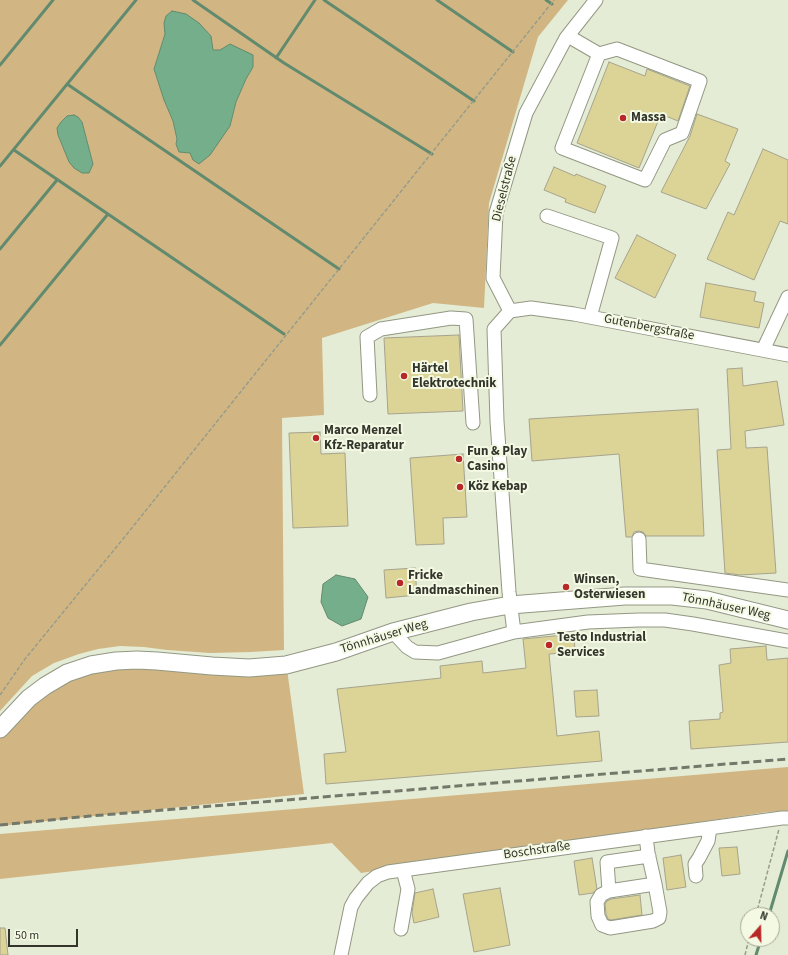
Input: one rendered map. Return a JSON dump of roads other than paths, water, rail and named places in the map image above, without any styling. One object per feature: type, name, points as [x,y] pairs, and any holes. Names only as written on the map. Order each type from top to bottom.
[{"type":"main road","name":"Tönnhäuser Weg","points":[[0,730],[29,698],[45,686],[67,673],[91,665],[116,661],[137,660],[249,668],[286,664],[336,652],[393,632],[471,612],[510,605],[625,596],[672,596],[707,600],[788,620]]},
{"type":"street","name":"Dieselstraße","points":[[510,311],[493,278],[496,213],[526,113],[568,36],[596,0]]},
{"type":"street","points":[[568,36],[599,54],[617,49],[700,81],[682,132],[665,140],[645,180],[562,148],[599,54]]},
{"type":"street","points":[[547,216],[612,238],[590,317]]},
{"type":"street","points":[[763,350],[788,297]]},
{"type":"street","name":"Gutenbergstraße","points":[[510,311],[531,308],[590,317],[788,355]]},
{"type":"street","points":[[510,311],[494,329],[497,421],[510,605],[514,632]]},
{"type":"street","points":[[370,395],[367,337],[381,328],[451,318],[466,319],[473,423]]},
{"type":"street","points":[[639,539],[640,569],[788,590]]},
{"type":"street","points":[[393,632],[407,647],[415,652],[438,653],[514,632],[588,622],[639,620],[665,620],[693,624],[788,642]]},
{"type":"street","name":"Boschstraße","points":[[340,955],[351,907],[356,898],[368,882],[377,876],[388,872],[785,818]]},
{"type":"street","points":[[696,876],[695,864],[700,858],[708,841],[710,828]]},
{"type":"street","points":[[646,836],[649,856],[655,884],[660,912],[659,918],[653,921],[610,928],[602,925],[598,916],[597,902],[601,895],[609,891],[655,884]]},
{"type":"street","points":[[609,891],[607,862],[649,856]]},
{"type":"street","points":[[402,929],[408,889],[403,870]]},
{"type":"waterway","points":[[0,65],[53,0]]},
{"type":"waterway","points":[[0,166],[136,0]]},
{"type":"waterway","points":[[193,0],[284,63],[432,154]]},
{"type":"waterway","points":[[276,58],[315,0]]},
{"type":"waterway","points":[[324,0],[474,101]]},
{"type":"waterway","points":[[437,0],[513,52]]},
{"type":"waterway","points":[[546,0],[552,4]]},
{"type":"waterway","points":[[67,84],[339,269]]},
{"type":"waterway","points":[[14,150],[284,334]]},
{"type":"waterway","points":[[0,249],[57,180]]},
{"type":"waterway","points":[[0,345],[108,214]]},
{"type":"waterway","points":[[771,907],[788,851]]},
{"type":"waterway","points":[[756,955],[758,947]]},
{"type":"railway","points":[[0,825],[90,816],[788,759]]},
{"type":"place","name":"Massa","points":[[623,118]]},
{"type":"place","name":"Härtel Elektrotechnik","points":[[404,376]]},
{"type":"place","name":"Marco Menzel Kfz-Reparatur","points":[[316,438]]},
{"type":"place","name":"Fun & Play Casino","points":[[459,459]]},
{"type":"place","name":"Köz Kebap","points":[[460,487]]},
{"type":"place","name":"Fricke Landmaschinen","points":[[400,583]]},
{"type":"place","name":"Winsen, Osterwiesen","points":[[566,587]]},
{"type":"place","name":"Testo Industrial Services","points":[[549,645]]}]
